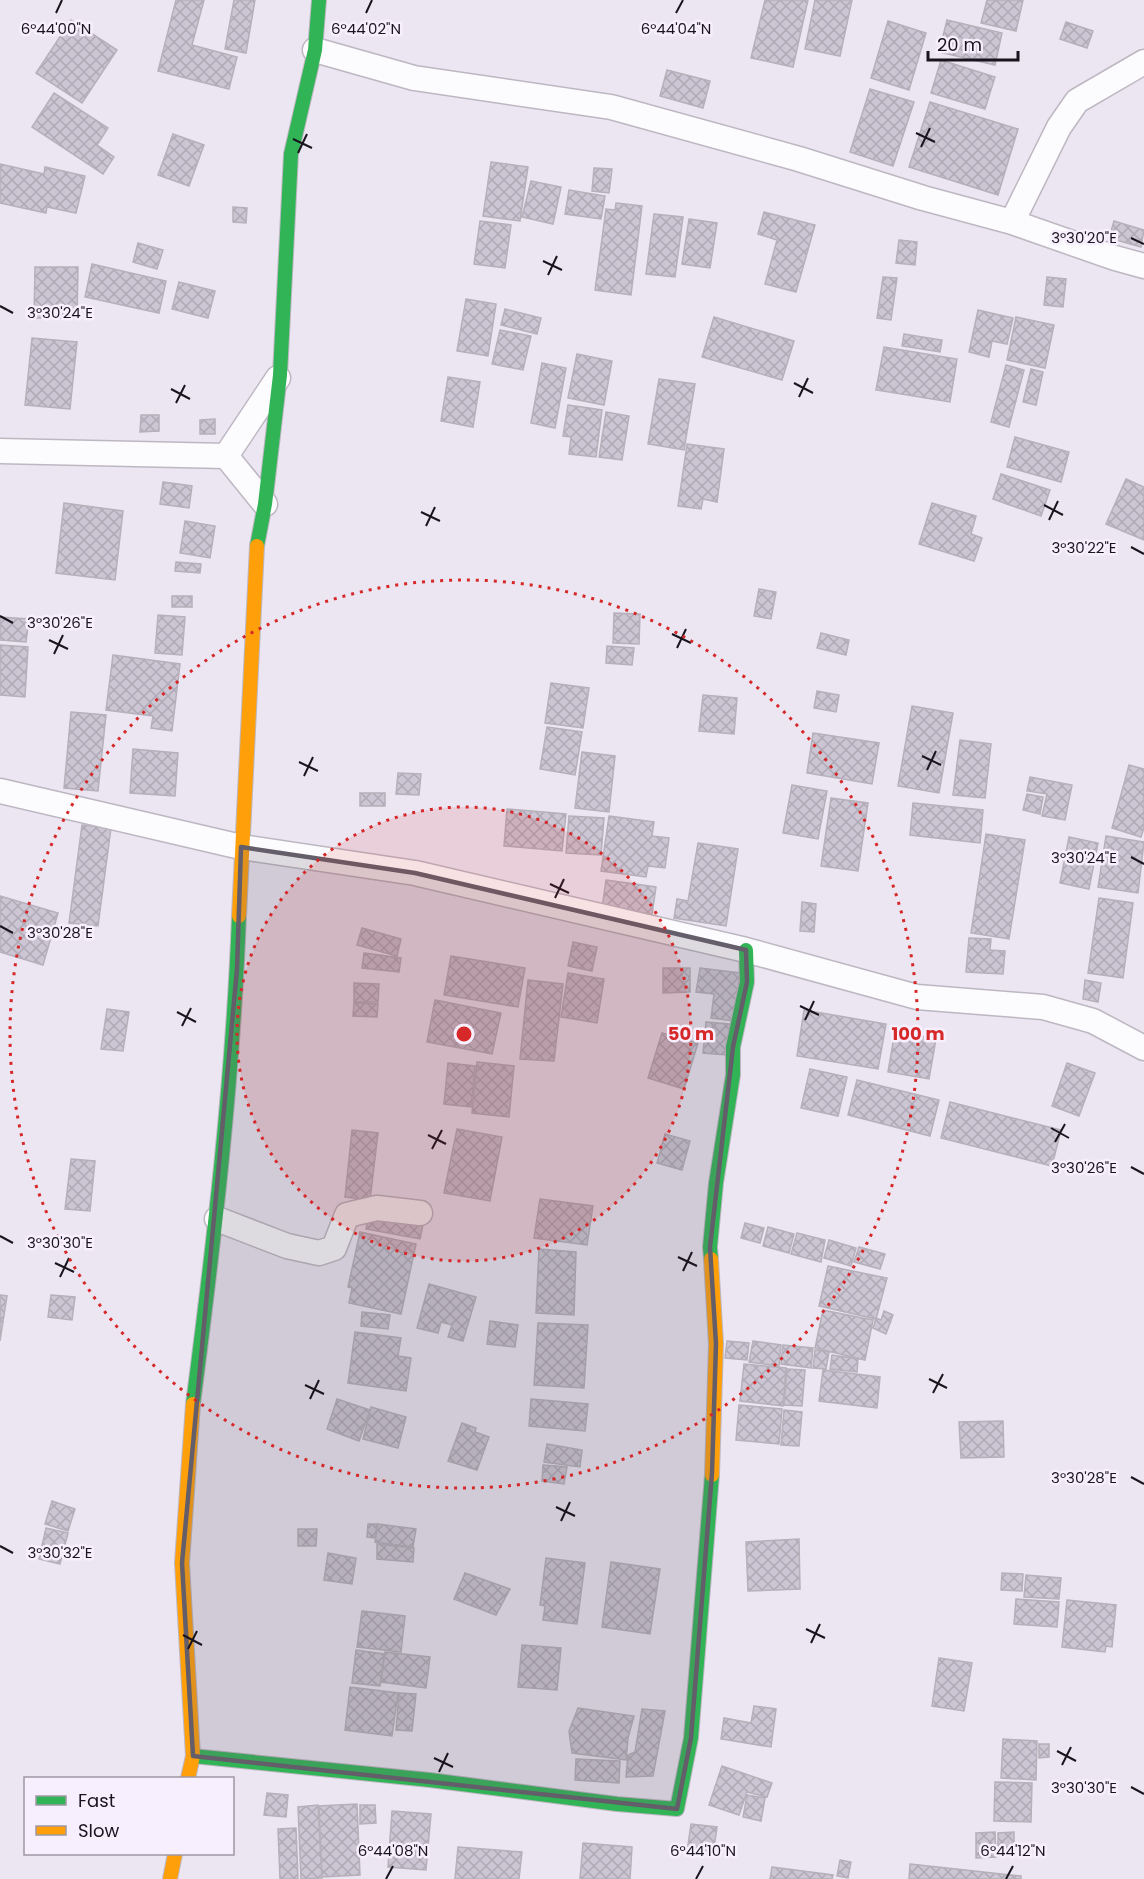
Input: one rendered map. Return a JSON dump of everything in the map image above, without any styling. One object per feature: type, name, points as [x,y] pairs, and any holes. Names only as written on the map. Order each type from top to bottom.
[{"type":"street","points":[[189,1777],[193,1755],[182,1563],[193,1407],[217,1219],[237,969],[257,547],[265,504],[280,375],[291,154],[315,50],[319,0]]},
{"type":"street","points":[[315,50],[414,78],[611,107],[799,159],[923,198],[1012,222],[1144,266]]},
{"type":"street","points":[[1012,222],[1059,127],[1077,101],[1144,62]]},
{"type":"street","points":[[226,456],[280,375]]},
{"type":"street","points":[[0,451],[226,456],[265,504]]},
{"type":"street","points":[[0,791],[241,847],[416,873],[746,950],[917,997],[1043,1007],[1093,1021],[1144,1048]]},
{"type":"street","points":[[193,1755],[677,1809],[691,1738],[712,1473],[716,1344],[710,1247],[716,1183],[733,1075],[733,1047],[747,982],[746,950]]},
{"type":"street","points":[[217,1219],[286,1246],[319,1253],[334,1248],[347,1215],[377,1208],[420,1212]]},
{"type":"street","points":[[170,1879],[175,1855]]},
{"type":"highlighted area","points":[[241,847],[415,873],[746,950],[747,982],[733,1047],[710,1247],[716,1344],[712,1473],[691,1738],[677,1809],[193,1756],[182,1563],[237,969]]},
{"type":"building","points":[[176,0],[204,0],[192,45],[237,57],[229,89],[158,71]]},
{"type":"building","points":[[234,0],[255,0],[246,53],[225,49]]},
{"type":"building","points":[[765,0],[808,0],[793,67],[751,58]]},
{"type":"building","points":[[815,0],[852,0],[840,56],[805,49]]},
{"type":"building","points":[[987,0],[1023,0],[1016,31],[981,23]]},
{"type":"building","points":[[71,20],[117,50],[82,103],[36,73]]},
{"type":"building","points":[[947,20],[1002,33],[995,65],[939,52]]},
{"type":"building","points":[[888,21],[926,33],[909,90],[871,78]]},
{"type":"building","points":[[1066,22],[1093,31],[1087,48],[1060,39]]},
{"type":"building","points":[[941,60],[995,77],[985,109],[931,93]]},
{"type":"building","points":[[667,70],[710,81],[703,108],[660,96]]},
{"type":"building","points":[[870,89],[914,102],[893,166],[850,152]]},
{"type":"building","points":[[54,93],[108,128],[97,145],[114,157],[103,174],[32,127]]},
{"type":"building","points":[[930,102],[1018,129],[998,195],[909,167]]},
{"type":"building","points":[[173,134],[204,145],[189,186],[158,175]]},
{"type":"building","points":[[491,162],[528,167],[520,221],[483,216]]},
{"type":"building","points":[[0,164],[44,174],[45,167],[85,176],[76,213],[47,207],[46,213],[0,203]]},
{"type":"building","points":[[594,168],[612,169],[609,193],[592,191]]},
{"type":"building","points":[[531,181],[561,187],[553,224],[522,217]]},
{"type":"building","points":[[569,190],[605,196],[601,219],[565,214]]},
{"type":"building","points":[[616,203],[642,206],[631,295],[595,290],[606,209],[615,210]]},
{"type":"building","points":[[233,207],[247,208],[246,223],[233,222]]},
{"type":"building","points":[[764,212],[815,225],[796,292],[765,284],[777,240],[758,234]]},
{"type":"building","points":[[654,214],[683,217],[675,277],[646,274]]},
{"type":"building","points":[[689,219],[717,223],[710,268],[682,264]]},
{"type":"building","points":[[480,221],[511,225],[505,268],[474,264]]},
{"type":"building","points":[[1114,221],[1144,230],[1141,247],[1109,238]]},
{"type":"building","points":[[899,240],[917,242],[915,265],[896,263]]},
{"type":"building","points":[[138,243],[163,250],[157,269],[133,262]]},
{"type":"building","points":[[92,264],[166,281],[159,313],[85,297]]},
{"type":"building","points":[[35,267],[78,267],[77,318],[34,318]]},
{"type":"building","points":[[883,277],[897,278],[891,320],[877,318]]},
{"type":"building","points":[[1047,277],[1066,279],[1063,307],[1044,305]]},
{"type":"building","points":[[179,282],[215,291],[208,318],[172,309]]},
{"type":"building","points":[[466,299],[496,304],[488,356],[457,351]]},
{"type":"building","points":[[505,309],[541,318],[537,334],[501,325]]},
{"type":"building","points":[[978,310],[1013,318],[1007,344],[992,341],[989,357],[969,352]]},
{"type":"building","points":[[714,317],[794,341],[782,380],[702,357]]},
{"type":"building","points":[[1016,317],[1054,325],[1045,368],[1007,360]]},
{"type":"building","points":[[500,330],[531,336],[523,370],[492,364]]},
{"type":"building","points":[[904,334],[942,340],[940,352],[902,346]]},
{"type":"building","points":[[32,338],[77,342],[70,409],[25,405]]},
{"type":"building","points":[[884,347],[957,359],[950,402],[876,390]]},
{"type":"building","points":[[577,354],[612,361],[604,405],[568,398]]},
{"type":"building","points":[[542,363],[566,368],[555,428],[531,423]]},
{"type":"building","points":[[1006,365],[1024,370],[1009,427],[991,422]]},
{"type":"building","points":[[1031,369],[1043,372],[1036,405],[1023,402]]},
{"type":"building","points":[[448,377],[480,382],[473,427],[441,421]]},
{"type":"building","points":[[659,379],[695,384],[684,450],[648,444]]},
{"type":"building","points":[[568,405],[602,410],[596,457],[569,454],[571,437],[563,436]]},
{"type":"building","points":[[606,412],[629,416],[622,460],[599,457]]},
{"type":"building","points":[[141,415],[159,415],[159,431],[140,432]]},
{"type":"building","points":[[215,419],[215,434],[200,434],[200,420]]},
{"type":"building","points":[[1015,437],[1069,452],[1061,482],[1007,467]]},
{"type":"building","points":[[687,444],[724,449],[717,502],[703,499],[701,509],[678,506]]},
{"type":"building","points":[[1001,474],[1050,490],[1041,516],[993,499]]},
{"type":"building","points":[[1126,479],[1144,487],[1144,540],[1106,524]]},
{"type":"building","points":[[163,482],[192,486],[189,508],[160,504]]},
{"type":"building","points":[[64,503],[123,511],[115,580],[56,573]]},
{"type":"building","points":[[932,503],[976,516],[971,534],[982,538],[974,561],[919,544]]},
{"type":"building","points":[[185,521],[215,526],[210,558],[180,553]]},
{"type":"building","points":[[176,562],[201,564],[200,573],[175,571]]},
{"type":"building","points":[[759,589],[776,592],[771,619],[754,616]]},
{"type":"building","points":[[172,596],[192,596],[192,607],[172,607]]},
{"type":"building","points":[[614,613],[640,614],[639,644],[613,643]]},
{"type":"building","points":[[158,615],[185,617],[182,655],[155,653]]},
{"type":"building","points":[[0,617],[29,619],[26,642],[0,640]]},
{"type":"building","points":[[821,633],[849,640],[846,655],[817,648]]},
{"type":"building","points":[[0,645],[28,647],[25,697],[0,695]]},
{"type":"building","points":[[607,646],[634,648],[632,665],[606,663]]},
{"type":"building","points":[[113,655],[180,664],[172,731],[151,728],[153,716],[106,710]]},
{"type":"building","points":[[551,683],[589,688],[583,728],[545,723]]},
{"type":"building","points":[[817,691],[839,695],[836,712],[814,708]]},
{"type":"building","points":[[703,695],[737,698],[734,734],[699,731]]},
{"type":"building","points":[[912,706],[953,713],[939,793],[898,786]]},
{"type":"building","points":[[71,712],[106,715],[98,791],[64,788]]},
{"type":"building","points":[[547,727],[582,732],[575,775],[540,769]]},
{"type":"building","points":[[813,733],[879,743],[872,784],[807,773]]},
{"type":"building","points":[[960,740],[991,744],[985,798],[953,795]]},
{"type":"building","points":[[133,749],[178,753],[175,796],[130,793]]},
{"type":"building","points":[[582,752],[615,756],[609,812],[575,808]]},
{"type":"building","points":[[1129,765],[1144,769],[1144,828],[1141,837],[1112,828]]},
{"type":"building","points":[[398,773],[421,774],[419,795],[396,794]]},
{"type":"building","points":[[1030,777],[1072,785],[1065,820],[1042,816],[1047,794],[1027,791]]},
{"type":"building","points":[[792,785],[827,791],[818,839],[783,833]]},
{"type":"building","points":[[360,793],[385,793],[385,806],[360,806]]},
{"type":"building","points":[[1027,794],[1043,797],[1040,814],[1023,810]]},
{"type":"building","points":[[831,798],[868,803],[858,871],[821,866]]},
{"type":"building","points":[[913,803],[983,810],[980,843],[910,835]]},
{"type":"building","points":[[507,809],[566,814],[562,851],[504,846]]},
{"type":"building","points":[[569,816],[604,818],[601,855],[566,853]]},
{"type":"building","points":[[609,816],[654,822],[652,836],[669,838],[665,868],[648,866],[646,877],[601,871]]},
{"type":"building","points":[[82,825],[111,828],[98,926],[69,923]]},
{"type":"building","points":[[986,834],[1025,840],[1009,939],[971,933]]},
{"type":"building","points":[[1106,836],[1144,842],[1138,893],[1098,887]]},
{"type":"building","points":[[1069,837],[1098,843],[1089,889],[1060,883]]},
{"type":"building","points":[[698,843],[738,849],[726,926],[674,918],[677,899],[688,901]]},
{"type":"building","points":[[606,880],[656,887],[652,914],[602,908]]},
{"type":"building","points":[[0,896],[58,913],[43,965],[0,952]]},
{"type":"building","points":[[1099,898],[1133,903],[1123,978],[1088,973]]},
{"type":"building","points":[[802,902],[816,904],[814,932],[800,931]]},
{"type":"building","points":[[362,928],[401,939],[397,956],[357,945]]},
{"type":"building","points":[[969,938],[991,939],[990,950],[1005,951],[1003,974],[966,972]]},
{"type":"building","points":[[573,942],[597,947],[592,971],[568,966]]},
{"type":"building","points":[[364,953],[401,958],[399,972],[362,968]]},
{"type":"building","points":[[451,956],[525,968],[518,1007],[444,995]]},
{"type":"building","points":[[663,968],[690,968],[690,992],[663,993]]},
{"type":"building","points":[[700,968],[740,973],[734,1021],[711,1018],[714,994],[696,992]]},
{"type":"building","points":[[568,973],[604,979],[597,1023],[561,1017]]},
{"type":"building","points":[[528,980],[563,984],[554,1061],[520,1059]]},
{"type":"building","points":[[1085,980],[1101,983],[1098,1002],[1083,999]]},
{"type":"building","points":[[354,983],[379,984],[378,1002],[354,1002]]},
{"type":"building","points":[[435,1000],[501,1013],[492,1054],[427,1042]]},
{"type":"building","points":[[354,1003],[378,1004],[377,1017],[353,1016]]},
{"type":"building","points":[[107,1009],[129,1012],[123,1051],[101,1049]]},
{"type":"building","points":[[804,1010],[886,1024],[878,1069],[797,1056]]},
{"type":"building","points":[[706,1022],[730,1024],[727,1055],[703,1053]]},
{"type":"building","points":[[895,1031],[936,1039],[929,1079],[888,1072]]},
{"type":"building","points":[[662,1033],[698,1043],[684,1089],[648,1078]]},
{"type":"building","points":[[477,1062],[514,1066],[509,1117],[472,1113]]},
{"type":"building","points":[[448,1063],[475,1066],[471,1107],[444,1104]]},
{"type":"building","points":[[1067,1063],[1095,1073],[1079,1116],[1052,1106]]},
{"type":"building","points":[[810,1069],[847,1077],[838,1116],[801,1108]]},
{"type":"building","points":[[857,1080],[939,1100],[930,1136],[848,1115]]},
{"type":"building","points":[[950,1102],[1061,1130],[1052,1166],[941,1138]]},
{"type":"building","points":[[457,1129],[502,1137],[490,1201],[444,1193]]},
{"type":"building","points":[[352,1130],[378,1133],[370,1200],[345,1197]]},
{"type":"building","points":[[665,1134],[690,1141],[682,1170],[657,1163]]},
{"type":"building","points":[[71,1159],[95,1161],[90,1211],[65,1209]]},
{"type":"building","points":[[540,1199],[593,1206],[587,1245],[534,1238]]},
{"type":"building","points":[[369,1214],[423,1224],[420,1239],[366,1229]]},
{"type":"building","points":[[745,1223],[764,1228],[760,1243],[741,1238]]},
{"type":"building","points":[[768,1227],[794,1234],[789,1253],[763,1246]]},
{"type":"building","points":[[360,1232],[416,1244],[401,1314],[349,1303],[352,1288],[348,1287]]},
{"type":"building","points":[[797,1233],[825,1240],[821,1262],[791,1254]]},
{"type":"building","points":[[829,1240],[856,1248],[851,1266],[824,1258]]},
{"type":"building","points":[[859,1247],[885,1254],[880,1269],[854,1262]]},
{"type":"building","points":[[539,1249],[576,1252],[574,1315],[536,1313]]},
{"type":"building","points":[[828,1266],[887,1278],[876,1319],[819,1306]]},
{"type":"building","points":[[429,1284],[476,1297],[463,1341],[448,1337],[452,1325],[441,1322],[438,1333],[417,1328]]},
{"type":"building","points":[[0,1295],[7,1296],[0,1341]]},
{"type":"building","points":[[51,1295],[75,1297],[72,1320],[48,1317]]},
{"type":"building","points":[[823,1310],[873,1320],[865,1360],[815,1348]]},
{"type":"building","points":[[884,1311],[893,1315],[886,1334],[873,1328],[876,1318],[881,1320]]},
{"type":"building","points":[[362,1312],[390,1315],[388,1329],[361,1326]]},
{"type":"building","points":[[490,1321],[518,1325],[515,1347],[487,1344]]},
{"type":"building","points":[[538,1323],[588,1325],[584,1388],[534,1385]]},
{"type":"building","points":[[355,1332],[401,1338],[398,1356],[411,1358],[406,1391],[348,1383]]},
{"type":"building","points":[[727,1341],[749,1343],[747,1360],[725,1358]]},
{"type":"building","points":[[753,1341],[781,1345],[779,1366],[749,1362]]},
{"type":"building","points":[[783,1345],[813,1348],[811,1368],[781,1364]]},
{"type":"building","points":[[815,1350],[829,1352],[826,1369],[813,1368]]},
{"type":"building","points":[[832,1355],[858,1359],[857,1372],[830,1369]]},
{"type":"building","points":[[744,1364],[786,1368],[783,1406],[740,1401]]},
{"type":"building","points":[[787,1369],[805,1370],[802,1406],[784,1405]]},
{"type":"building","points":[[823,1370],[880,1377],[877,1408],[819,1401]]},
{"type":"building","points":[[337,1399],[370,1410],[359,1441],[327,1429]]},
{"type":"building","points":[[531,1399],[588,1404],[585,1431],[529,1426]]},
{"type":"building","points":[[739,1405],[782,1409],[779,1444],[736,1440]]},
{"type":"building","points":[[371,1407],[406,1417],[398,1448],[363,1439]]},
{"type":"building","points":[[784,1410],[802,1412],[799,1446],[781,1445]]},
{"type":"building","points":[[1003,1421],[1004,1457],[961,1458],[959,1422]]},
{"type":"building","points":[[462,1423],[476,1428],[475,1432],[489,1437],[477,1470],[448,1461]]},
{"type":"building","points":[[547,1444],[582,1450],[580,1467],[544,1462]]},
{"type":"building","points":[[543,1465],[567,1467],[564,1484],[542,1481]]},
{"type":"building","points":[[52,1501],[75,1509],[68,1531],[45,1524]]},
{"type":"building","points":[[368,1524],[377,1524],[375,1538],[367,1537]]},
{"type":"building","points":[[378,1524],[416,1529],[413,1547],[375,1542]]},
{"type":"building","points":[[46,1528],[68,1533],[60,1564],[39,1559]]},
{"type":"building","points":[[298,1529],[317,1529],[316,1546],[298,1546]]},
{"type":"building","points":[[799,1539],[800,1589],[748,1591],[746,1542]]},
{"type":"building","points":[[377,1544],[414,1548],[413,1562],[377,1559]]},
{"type":"building","points":[[328,1553],[356,1558],[352,1584],[324,1580]]},
{"type":"building","points":[[546,1558],[585,1563],[577,1624],[543,1620],[545,1606],[540,1605]]},
{"type":"building","points":[[611,1562],[660,1569],[650,1634],[602,1627]]},
{"type":"building","points":[[465,1573],[510,1589],[496,1615],[454,1599]]},
{"type":"building","points":[[1002,1573],[1023,1574],[1022,1591],[1001,1590]]},
{"type":"building","points":[[1026,1575],[1061,1578],[1059,1599],[1024,1597]]},
{"type":"building","points":[[1016,1599],[1059,1602],[1057,1627],[1014,1624]]},
{"type":"building","points":[[1067,1600],[1116,1605],[1112,1647],[1106,1646],[1105,1652],[1062,1647]]},
{"type":"building","points":[[362,1611],[405,1616],[401,1652],[357,1647]]},
{"type":"building","points":[[522,1645],[561,1648],[557,1690],[518,1687]]},
{"type":"building","points":[[356,1650],[384,1654],[380,1686],[352,1683]]},
{"type":"building","points":[[385,1652],[430,1657],[426,1688],[381,1682]]},
{"type":"building","points":[[939,1658],[972,1663],[964,1711],[932,1706]]},
{"type":"building","points":[[350,1687],[398,1693],[392,1736],[345,1730]]},
{"type":"building","points":[[399,1693],[416,1694],[412,1731],[396,1730]]},
{"type":"building","points":[[754,1706],[776,1709],[771,1747],[721,1739],[724,1718],[751,1723]]},
{"type":"building","points":[[578,1708],[634,1716],[628,1738],[626,1760],[572,1753],[569,1731]]},
{"type":"building","points":[[642,1709],[665,1711],[653,1776],[626,1777],[628,1755],[635,1752]]},
{"type":"building","points":[[1003,1739],[1037,1741],[1036,1780],[1001,1778]]},
{"type":"building","points":[[1039,1744],[1049,1744],[1049,1757],[1039,1758]]},
{"type":"building","points":[[576,1759],[620,1761],[619,1783],[575,1780]]},
{"type":"building","points":[[722,1766],[772,1783],[767,1797],[747,1792],[739,1815],[709,1805]]},
{"type":"building","points":[[995,1782],[1032,1783],[1031,1822],[994,1821]]},
{"type":"building","points":[[267,1793],[288,1795],[286,1817],[264,1815]]},
{"type":"building","points":[[747,1795],[765,1798],[761,1821],[743,1817]]},
{"type":"building","points":[[357,1804],[360,1875],[322,1877],[319,1806]]},
{"type":"building","points":[[318,1805],[322,1878],[301,1879],[298,1807]]},
{"type":"building","points":[[360,1805],[375,1805],[376,1823],[360,1824]]},
{"type":"building","points":[[392,1811],[431,1814],[426,1870],[388,1867]]},
{"type":"building","points":[[691,1824],[717,1827],[713,1855],[687,1852]]},
{"type":"building","points":[[296,1828],[298,1879],[280,1879],[278,1829]]},
{"type":"building","points":[[995,1832],[996,1857],[976,1858],[976,1833]]},
{"type":"building","points":[[1014,1832],[1014,1853],[998,1853],[998,1833]]},
{"type":"building","points":[[583,1843],[632,1847],[630,1879],[580,1879]]},
{"type":"building","points":[[458,1847],[522,1852],[519,1879],[455,1879]]},
{"type":"building","points":[[840,1860],[851,1862],[848,1878],[837,1876]]},
{"type":"building","points":[[910,1864],[1021,1876],[1021,1879],[909,1879]]},
{"type":"building","points":[[772,1867],[833,1875],[832,1879],[770,1879]]},
{"type":"traffic: fast","points":[[257,546],[265,504],[280,375],[291,154],[315,50],[319,0]]},
{"type":"traffic: fast","points":[[193,1404],[222,1161],[239,916]]},
{"type":"traffic: fast","points":[[711,1259],[716,1183],[733,1075],[733,1047],[747,982],[746,950]]},
{"type":"traffic: fast","points":[[193,1756],[430,1780],[617,1804],[677,1809],[691,1738],[712,1475]]},
{"type":"traffic: slow","points":[[239,916],[257,546]]},
{"type":"traffic: slow","points":[[711,1259],[716,1344],[712,1475]]},
{"type":"traffic: slow","points":[[188,1777],[193,1756],[182,1563],[193,1404]]},
{"type":"traffic: slow","points":[[170,1879],[175,1855]]}]
